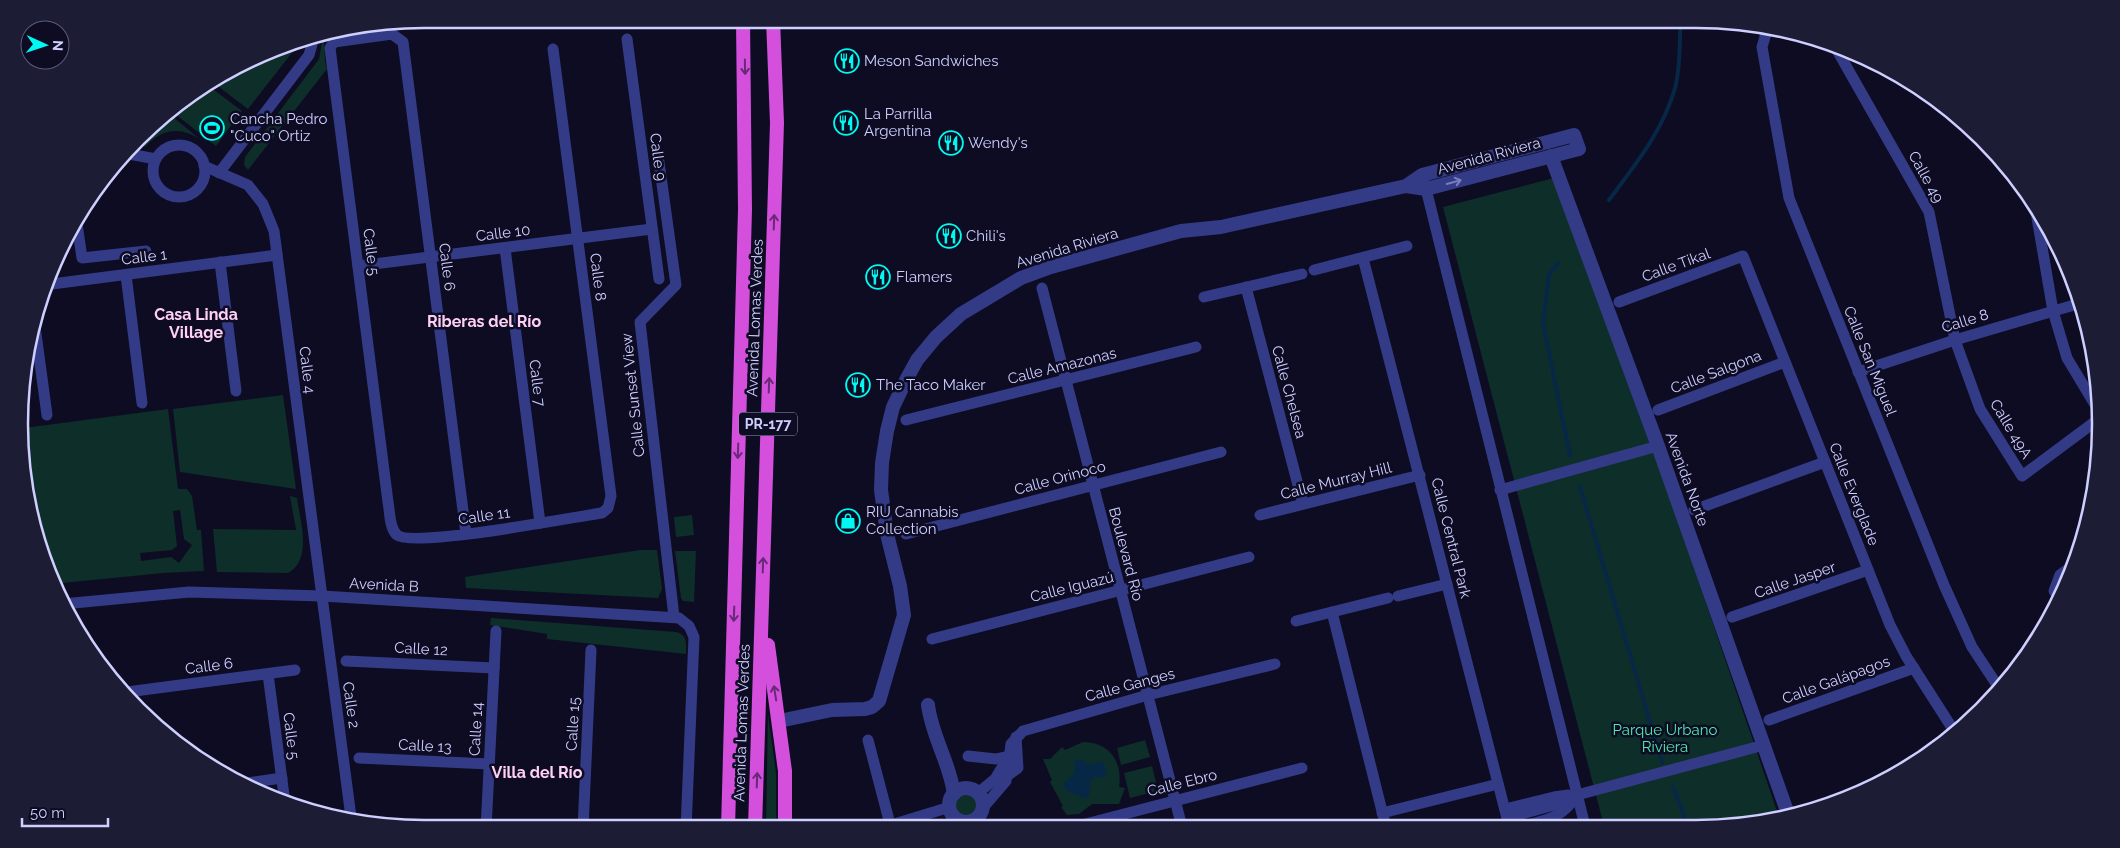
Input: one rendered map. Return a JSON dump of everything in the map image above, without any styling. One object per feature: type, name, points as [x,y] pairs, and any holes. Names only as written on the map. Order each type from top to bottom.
[{"type":"highway","name":"Avenida Lomas Verdes","points":[[728,820],[745,210],[743,28]]},
{"type":"highway","name":"Avenida Lomas Verdes","points":[[755,820],[777,123],[773,28]]},
{"type":"highway","points":[[762,597],[785,771],[785,820]]},
{"type":"street","name":"Calle 6","points":[[368,38],[392,34],[403,42],[466,534]]},
{"type":"street","name":"Calle San Miguel","points":[[1766,34],[1762,47],[1789,198],[1944,585],[1972,647],[1996,683]]},
{"type":"street","name":"Calle 5","points":[[368,38],[334,42],[330,53],[388,502]]},
{"type":"street","name":"Calle 9","points":[[627,39],[658,279]]},
{"type":"street","points":[[219,174],[309,55],[312,44]]},
{"type":"street","name":"Calle 8","points":[[553,49],[611,496],[608,508]]},
{"type":"street","name":"Calle 49","points":[[1840,55],[1930,212],[1955,340]]},
{"type":"street","name":"Avenida Riviera","points":[[779,721],[832,710],[864,710],[872,707],[879,700],[904,614],[900,586],[887,534],[881,490],[886,431],[893,407],[918,360],[936,337],[961,314],[1021,278],[1051,267],[1181,231],[1221,227],[1406,186],[1426,189],[1579,150],[1574,135],[1422,175],[1406,186]]},
{"type":"street","points":[[180,145],[196,152],[204,166],[204,175],[199,187],[188,195],[175,196],[166,193],[157,184],[153,172],[156,158],[168,148],[180,145]]},
{"type":"street","name":"Calle Sunset View","points":[[658,154],[676,284],[640,322],[674,617]]},
{"type":"street","points":[[134,155],[156,158]]},
{"type":"street","name":"Avenida Norte","points":[[1551,156],[1658,446],[1787,810]]},
{"type":"street","name":"Calle 4","points":[[204,166],[219,174],[241,180],[258,196],[268,213],[274,231],[322,596]]},
{"type":"street","points":[[1422,175],[1584,820]]},
{"type":"street","points":[[2039,227],[2053,311],[2067,358],[2092,400]]},
{"type":"street","name":"Calle 10","points":[[358,266],[652,229]]},
{"type":"street","points":[[78,231],[82,258],[146,251]]},
{"type":"street","points":[[1314,270],[1407,246]]},
{"type":"street","name":"Calle 7","points":[[504,248],[540,523]]},
{"type":"street","name":"Calle 1","points":[[54,284],[278,256]]},
{"type":"street","name":"Calle Tikal","points":[[1620,302],[1743,256]]},
{"type":"street","name":"Calle Everglade","points":[[1743,256],[1890,625],[1914,668],[1951,727]]},
{"type":"street","name":"Calle Central Park","points":[[1363,258],[1507,818]]},
{"type":"street","points":[[220,262],[236,391]]},
{"type":"street","points":[[1204,297],[1302,274]]},
{"type":"street","points":[[126,275],[142,403]]},
{"type":"street","name":"Calle Chelsea","points":[[1246,287],[1302,504]]},
{"type":"street","name":"Boulevard Río","points":[[1042,288],[1180,820]]},
{"type":"street","name":"Calle 8","points":[[1858,372],[1955,340],[2074,305]]},
{"type":"street","points":[[37,339],[47,415]]},
{"type":"street","name":"Calle 49A","points":[[1955,340],[1980,409],[2022,476],[2092,424]]},
{"type":"street","name":"Calle Amazonas","points":[[906,420],[1196,347]]},
{"type":"street","name":"Calle Salgona","points":[[1658,410],[1785,362]]},
{"type":"street","points":[[1500,490],[1658,446]]},
{"type":"street","name":"Calle Orinoco","points":[[906,534],[1221,452]]},
{"type":"street","points":[[1694,510],[1825,462]]},
{"type":"street","name":"Calle Murray Hill","points":[[1260,516],[1420,475]]},
{"type":"street","name":"Calle 11","points":[[388,502],[392,528],[401,537],[466,534],[602,512],[608,508]]},
{"type":"street","name":"Calle Iguazú","points":[[932,639],[1249,557]]},
{"type":"street","name":"Calle Jasper","points":[[1732,618],[1868,570]]},
{"type":"street","points":[[2059,584],[2060,575],[2063,573]]},
{"type":"street","points":[[1296,621],[1447,584]]},
{"type":"street","name":"Avenida B","points":[[70,603],[189,592],[322,596],[674,617]]},
{"type":"street","name":"Calle 2","points":[[322,596],[351,814]]},
{"type":"street","points":[[1332,612],[1384,820]]},
{"type":"street","points":[[674,617],[684,621],[694,637],[686,820]]},
{"type":"street","name":"Calle 14","points":[[486,820],[496,631]]},
{"type":"street","name":"Calle 15","points":[[584,820],[591,650]]},
{"type":"street","name":"Calle 12","points":[[346,661],[494,668]]},
{"type":"street","name":"Calle Ganges","points":[[1016,737],[1031,727],[1148,695],[1275,664]]},
{"type":"street","name":"Calle Galápagos","points":[[1769,720],[1914,668]]},
{"type":"street","name":"Calle 6","points":[[132,691],[294,670]]},
{"type":"street","name":"Calle 5","points":[[268,674],[284,794]]},
{"type":"street","points":[[928,705],[937,744],[952,780],[952,814],[958,820]]},
{"type":"street","points":[[978,818],[1000,791],[1007,776],[1011,744],[1016,737]]},
{"type":"street","points":[[1007,776],[1018,768],[1016,737]]},
{"type":"street","points":[[868,740],[889,820]]},
{"type":"street","points":[[937,744],[945,751],[974,791],[982,798],[978,818]]},
{"type":"street","points":[[1507,818],[1554,796],[1578,795],[1764,745]]},
{"type":"street","points":[[968,756],[996,759],[1009,756]]},
{"type":"street","points":[[905,820],[952,800],[963,788],[974,791],[995,779],[1009,756]]},
{"type":"street","name":"Calle 13","points":[[359,758],[489,764]]},
{"type":"street","name":"Calle Ebro","points":[[1100,820],[1302,768]]},
{"type":"street","points":[[252,781],[282,778]]},
{"type":"street","points":[[1382,813],[1498,784]]},
{"type":"street","points":[[1546,820],[1554,818],[1568,808],[1578,795]]},
{"type":"green space","points":[[323,40],[327,69],[248,170],[244,165],[245,157],[319,59]]},
{"type":"green space","points":[[294,50],[248,109],[218,86],[249,68]]},
{"type":"green space","name":"Cancha Pedro \"Cuco\" Ortiz","points":[[213,89],[242,111],[216,146],[176,115]]},
{"type":"green space","points":[[173,117],[202,141],[187,133],[172,131],[158,136],[145,147],[144,144]]},
{"type":"green space","name":"Parque Urbano Riviera","points":[[1554,178],[1628,375],[1777,812],[1722,820],[1602,820],[1443,207]]},
{"type":"green space","points":[[283,395],[296,489],[180,472],[173,409]]},
{"type":"green space","points":[[168,409],[178,489],[187,489],[192,496],[197,530],[201,530],[204,571],[61,583],[41,527],[35,501],[28,450],[28,427]],"holes":[[[180,510],[184,539],[192,545],[179,563],[171,557],[141,561],[140,553],[172,550],[177,546],[173,511]]]},
{"type":"green space","points":[[290,496],[297,498],[303,539],[303,549],[296,567],[288,573],[217,572],[213,529],[296,530]]},
{"type":"green space","points":[[692,515],[694,535],[676,537],[674,517]]},
{"type":"green space","points":[[640,550],[657,550],[662,589],[658,598],[466,588],[465,577]]},
{"type":"green space","points":[[675,551],[696,551],[694,602],[683,601],[681,598]]},
{"type":"green space","points":[[491,618],[676,632],[683,635],[686,643],[686,654],[547,639],[547,634],[490,625]]},
{"type":"green space","points":[[768,714],[776,773],[776,820],[766,820]]},
{"type":"green space","points":[[1145,740],[1150,757],[1121,765],[1117,748]]},
{"type":"green space","points":[[1083,742],[1100,745],[1107,749],[1116,761],[1119,769],[1119,787],[1125,788],[1119,804],[1092,804],[1079,814],[1067,815],[1061,807],[1063,806],[1050,782],[1052,780],[1043,759],[1050,759],[1062,747],[1065,750]]},
{"type":"green space","points":[[1152,766],[1158,791],[1130,798],[1124,773]]},
{"type":"green space","points":[[966,793],[974,796],[977,804],[974,812],[966,815],[958,812],[955,804],[958,796]]},
{"type":"water","points":[[1077,760],[1082,760],[1088,765],[1102,761],[1107,771],[1104,777],[1094,777],[1090,781],[1090,792],[1087,798],[1068,792],[1064,786],[1064,781],[1066,782],[1075,772],[1074,763]]},
{"type":"waterway","points":[[1609,200],[1656,133],[1670,104],[1678,71],[1680,28]]},
{"type":"waterway","points":[[1558,263],[1549,275],[1543,323],[1570,455]]},
{"type":"waterway","points":[[1580,487],[1662,762]]},
{"type":"waterway","points":[[1673,787],[1686,820]]},
{"type":"place","name":"Meson Sandwiches","points":[[847,61]]},
{"type":"place","name":"La Parrilla Argentina","points":[[846,123]]},
{"type":"place","name":"Cancha Pedro \"Cuco\" Ortiz","points":[[212,128]]},
{"type":"place","name":"Wendy's","points":[[951,143]]},
{"type":"place","name":"Chili's","points":[[949,236]]},
{"type":"place","name":"Flamers","points":[[878,277]]},
{"type":"place","name":"The Taco Maker","points":[[858,385]]},
{"type":"place","name":"RIU Cannabis Collection","points":[[848,521]]},
{"type":"district","name":"Riberas del Río","points":[[484,321]]},
{"type":"district","name":"Casa Linda Village","points":[[196,323]]},
{"type":"district","name":"Villa del Río","points":[[537,772]]}]
